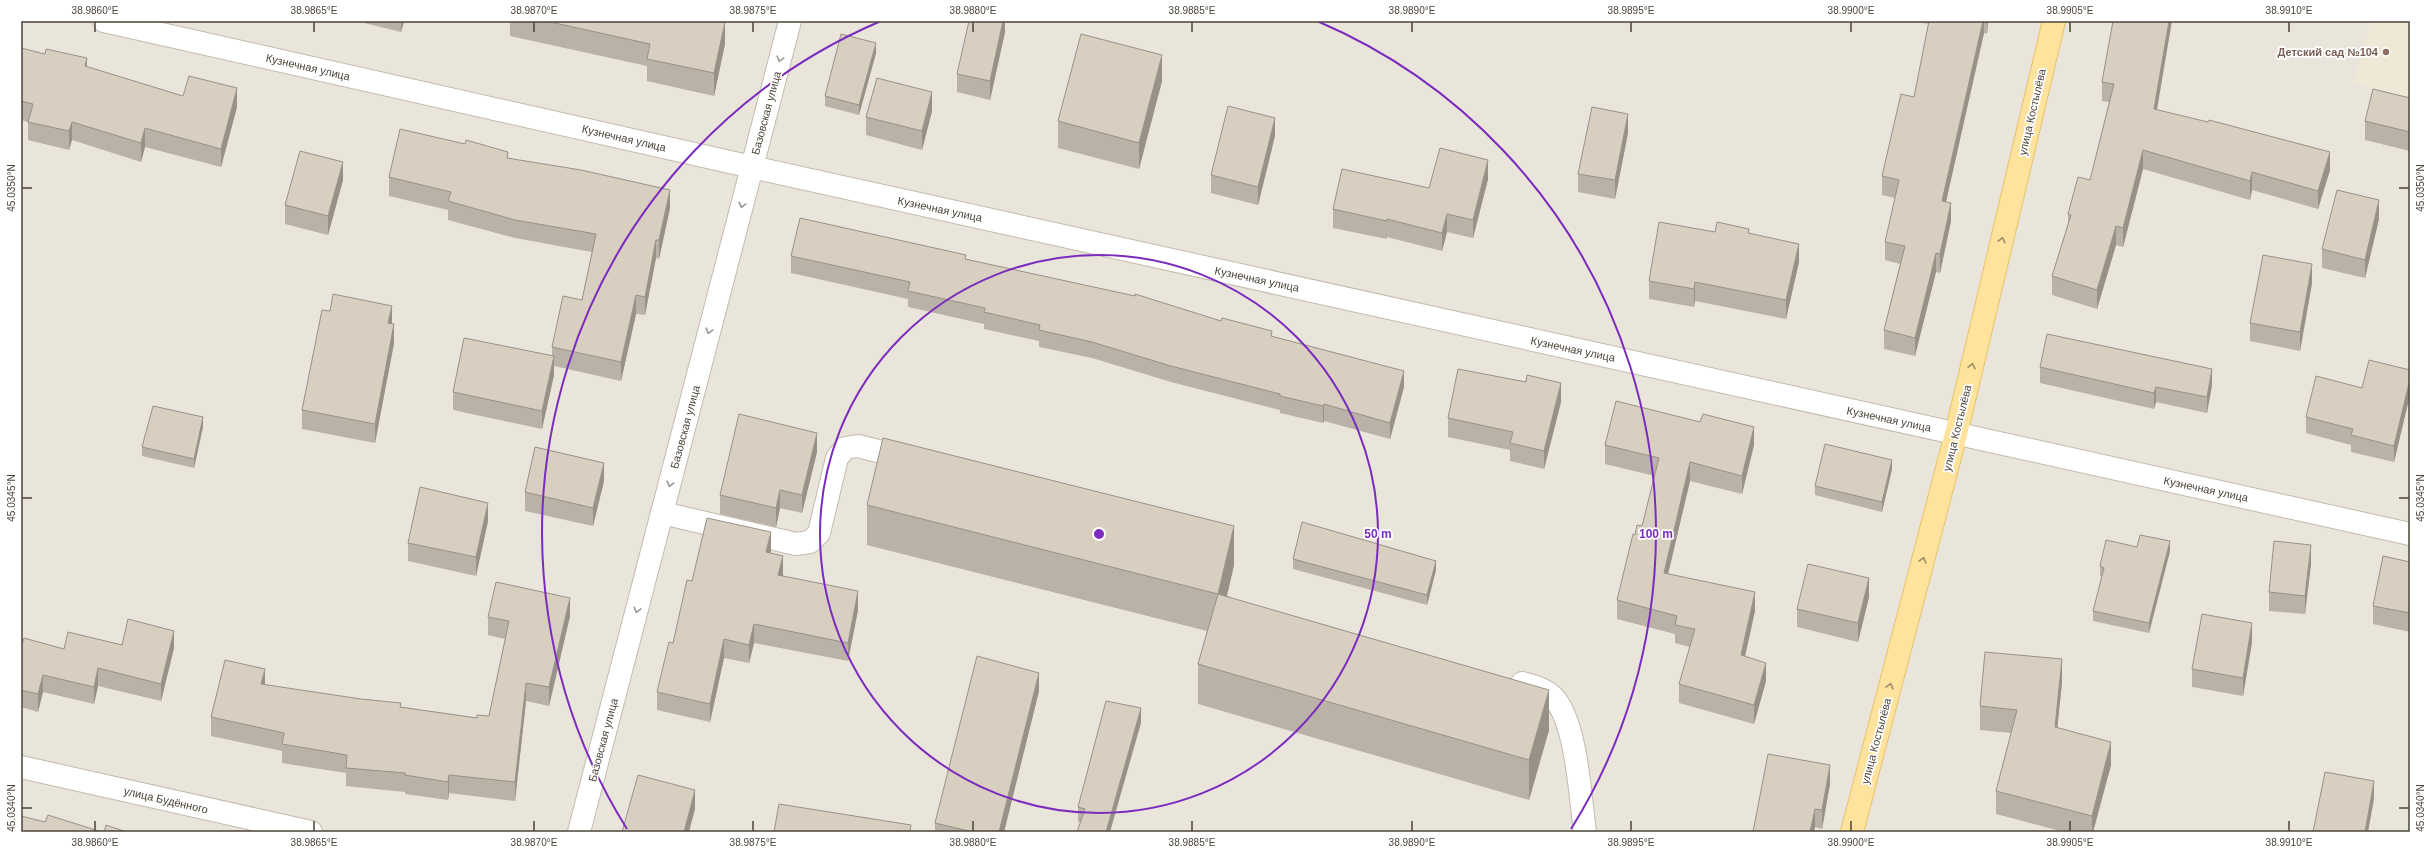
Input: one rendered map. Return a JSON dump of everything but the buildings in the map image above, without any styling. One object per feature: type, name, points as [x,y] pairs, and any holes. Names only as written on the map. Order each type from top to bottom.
[{"type":"main road","name":"улица Костылёва","points":[[1852,832],[1956,434],[2054,21]]},
{"type":"street","name":"Кузнечная улица","points":[[104,21],[752,167],[2410,534]]},
{"type":"street","name":"Базовская улица","points":[[579,832],[790,21]]},
{"type":"street","points":[[662,513],[796,544],[810,542],[819,533],[836,458],[845,448],[858,446],[927,463]]},
{"type":"street","points":[[1499,677],[1529,685],[1552,696],[1563,710],[1570,733],[1585,832]]},
{"type":"street","name":"улица Будённого","points":[[21,767],[311,832]]},
{"type":"shaded area","points":[[21,21],[2410,21],[2410,832],[21,832]]},
{"type":"shaded area","name":"Детский сад №104","points":[[2371,21],[2410,21],[2410,97],[2354,83]]},
{"type":"place","name":"Детский сад №104","points":[[2386,52]]}]
